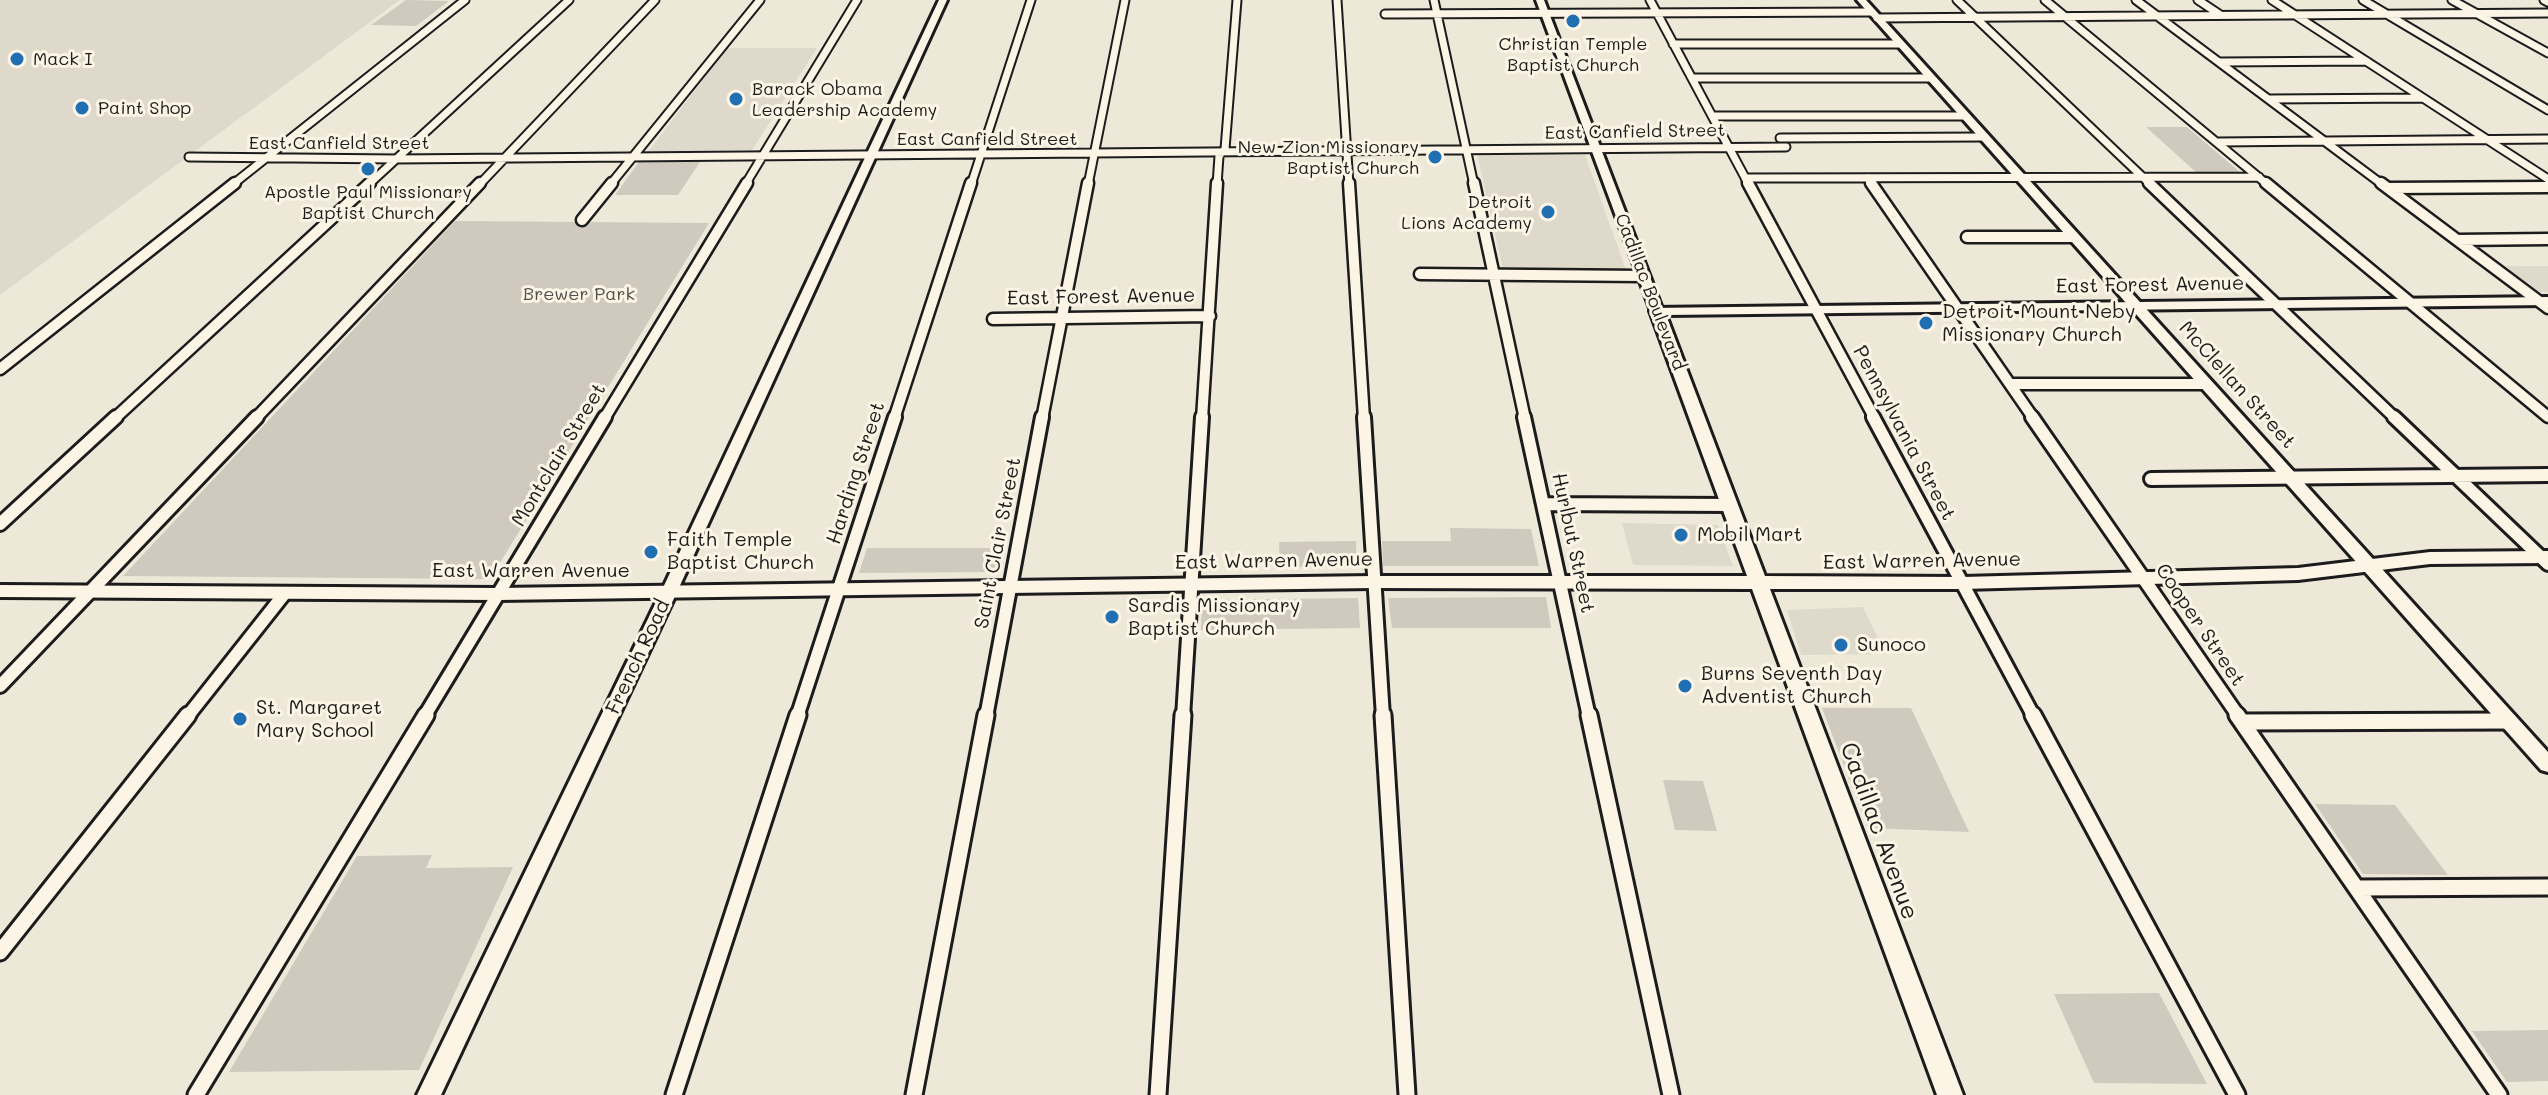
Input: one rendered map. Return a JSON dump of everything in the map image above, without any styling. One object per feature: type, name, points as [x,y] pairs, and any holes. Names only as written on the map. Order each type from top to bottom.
[{"type":"main road","name":"East Forest Avenue","points":[[1657,311],[2545,303]]},
{"type":"main road","name":"Cadillac Boulevard","points":[[1657,311],[1759,584]]},
{"type":"main road","name":"East Warren Avenue","points":[[0,591],[498,594],[1373,582],[1963,583],[2298,574],[2430,558],[2545,559]]},
{"type":"main road","name":"Cadillac Avenue","points":[[1759,584],[1950,1095]]},
{"type":"street","points":[[0,369],[465,0]]},
{"type":"street","points":[[0,524],[569,0]]},
{"type":"street","points":[[0,686],[655,0]]},
{"type":"street","points":[[582,220],[760,0]]},
{"type":"street","name":"Montclair Street","points":[[196,1095],[857,0]]},
{"type":"street","name":"French Road","points":[[429,1095],[669,592],[943,0]]},
{"type":"street","name":"Harding Street","points":[[674,1095],[1031,0]]},
{"type":"street","name":"Saint Clair Street","points":[[914,1095],[1061,318],[1125,0]]},
{"type":"street","points":[[1158,1095],[1219,156],[1224,153],[1237,0]]},
{"type":"street","points":[[1337,0],[1407,1095]]},
{"type":"street","name":"Hurlbut Street","points":[[1434,0],[1671,1095]]},
{"type":"street","name":"Cadillac Boulevard","points":[[1540,0],[1657,311]]},
{"type":"street","name":"Pennsylvania Street","points":[[1650,0],[2237,1095]]},
{"type":"street","name":"McClellan Street","points":[[1861,0],[2548,765]]},
{"type":"street","points":[[1957,0],[2545,559]]},
{"type":"street","points":[[2045,0],[2548,417]]},
{"type":"street","points":[[2136,0],[2545,303]]},
{"type":"street","points":[[2198,0],[2219,14]]},
{"type":"street","points":[[2272,0],[2548,179]]},
{"type":"street","points":[[2363,0],[2548,110]]},
{"type":"street","points":[[2452,0],[2548,53]]},
{"type":"street","points":[[1385,14],[1656,12],[1974,16],[2548,13]]},
{"type":"street","points":[[1673,44],[1900,44]]},
{"type":"street","points":[[2220,62],[2366,61]]},
{"type":"street","points":[[1692,78],[1931,78]]},
{"type":"street","points":[[2269,99],[2423,98]]},
{"type":"street","points":[[1713,116],[1965,116]]},
{"type":"street","points":[[1780,138],[1983,137]]},
{"type":"street","points":[[2217,142],[2548,139]]},
{"type":"street","name":"East Canfield Street","points":[[189,157],[397,159],[1786,147]]},
{"type":"street","points":[[1745,178],[2259,177]]},
{"type":"street","name":"Cooper Street","points":[[1868,178],[2499,1095]]},
{"type":"street","points":[[2388,188],[2548,187]]},
{"type":"street","points":[[1967,237],[2074,237]]},
{"type":"street","points":[[2457,240],[2548,239]]},
{"type":"street","points":[[1420,274],[1644,276]]},
{"type":"street","name":"East Forest Avenue","points":[[993,319],[1210,316]]},
{"type":"street","points":[[2010,384],[2206,384]]},
{"type":"street","points":[[2151,479],[2548,475]]},
{"type":"street","points":[[1544,504],[1729,505]]},
{"type":"street","points":[[0,952],[285,593]]},
{"type":"street","points":[[2242,722],[2509,721]]},
{"type":"street","points":[[2357,888],[2548,887]]},
{"type":"shaded area","points":[[0,0],[400,0],[0,295]]},
{"type":"shaded area","name":"Barack Obama Leadership Academy","points":[[727,48],[817,48],[752,150],[648,152]]},
{"type":"shaded area","name":"Detroit Lions Academy","points":[[1477,154],[1585,155],[1626,270],[1503,269]]},
{"type":"shaded area","points":[[2505,266],[2548,266],[2548,292],[2540,292]]},
{"type":"shaded area","points":[[1622,523],[1718,525],[1733,566],[1633,565]]},
{"type":"shaded area","points":[[1863,607],[1886,654],[1801,655],[1787,610]]},
{"type":"green space","points":[[406,0],[449,1],[416,26],[371,25]]},
{"type":"green space","points":[[2146,127],[2187,127],[2241,173],[2198,174]]},
{"type":"green space","points":[[639,162],[700,162],[678,195],[615,195]]},
{"type":"green space","name":"Brewer Park","points":[[455,221],[709,223],[490,579],[123,576]]},
{"type":"green space","points":[[1450,528],[1531,529],[1539,566],[1383,566],[1382,541],[1451,541]]},
{"type":"green space","points":[[1356,541],[1357,566],[1280,567],[1279,542]]},
{"type":"green space","points":[[867,548],[1001,548],[995,572],[859,573]]},
{"type":"green space","points":[[1546,597],[1551,628],[1392,628],[1388,598]]},
{"type":"green space","points":[[1358,598],[1360,628],[1201,630],[1202,600]]},
{"type":"green space","points":[[1822,708],[1911,708],[1969,832],[1868,828]]},
{"type":"green space","points":[[1663,780],[1703,781],[1717,831],[1675,830]]},
{"type":"green space","points":[[2315,804],[2395,805],[2448,875],[2363,874]]},
{"type":"green space","points":[[432,855],[426,868],[513,867],[419,1070],[229,1072],[357,856]]},
{"type":"green space","points":[[2159,993],[2207,1084],[2094,1083],[2054,994]]},
{"type":"green space","points":[[2548,1030],[2548,1081],[2507,1082],[2472,1031]]},
{"type":"place","name":"Christian Temple Baptist Church","points":[[1573,21]]},
{"type":"place","name":"Mack I","points":[[17,59]]},
{"type":"place","name":"Barack Obama Leadership Academy","points":[[736,99]]},
{"type":"place","name":"Paint Shop","points":[[82,108]]},
{"type":"place","name":"New Zion Missionary Baptist Church","points":[[1435,157]]},
{"type":"place","name":"Apostle Paul Missionary Baptist Church","points":[[368,169]]},
{"type":"place","name":"Detroit Lions Academy","points":[[1548,212]]},
{"type":"place","name":"Detroit Mount Neby Missionary Church","points":[[1926,323]]},
{"type":"place","name":"Mobil Mart","points":[[1681,535]]},
{"type":"place","name":"Faith Temple Baptist Church","points":[[651,552]]},
{"type":"place","name":"Sardis Missionary Baptist Church","points":[[1112,617]]},
{"type":"place","name":"Sunoco","points":[[1841,645]]},
{"type":"place","name":"Burns Seventh Day Adventist Church","points":[[1685,686]]},
{"type":"place","name":"St. Margaret Mary School","points":[[240,719]]}]
